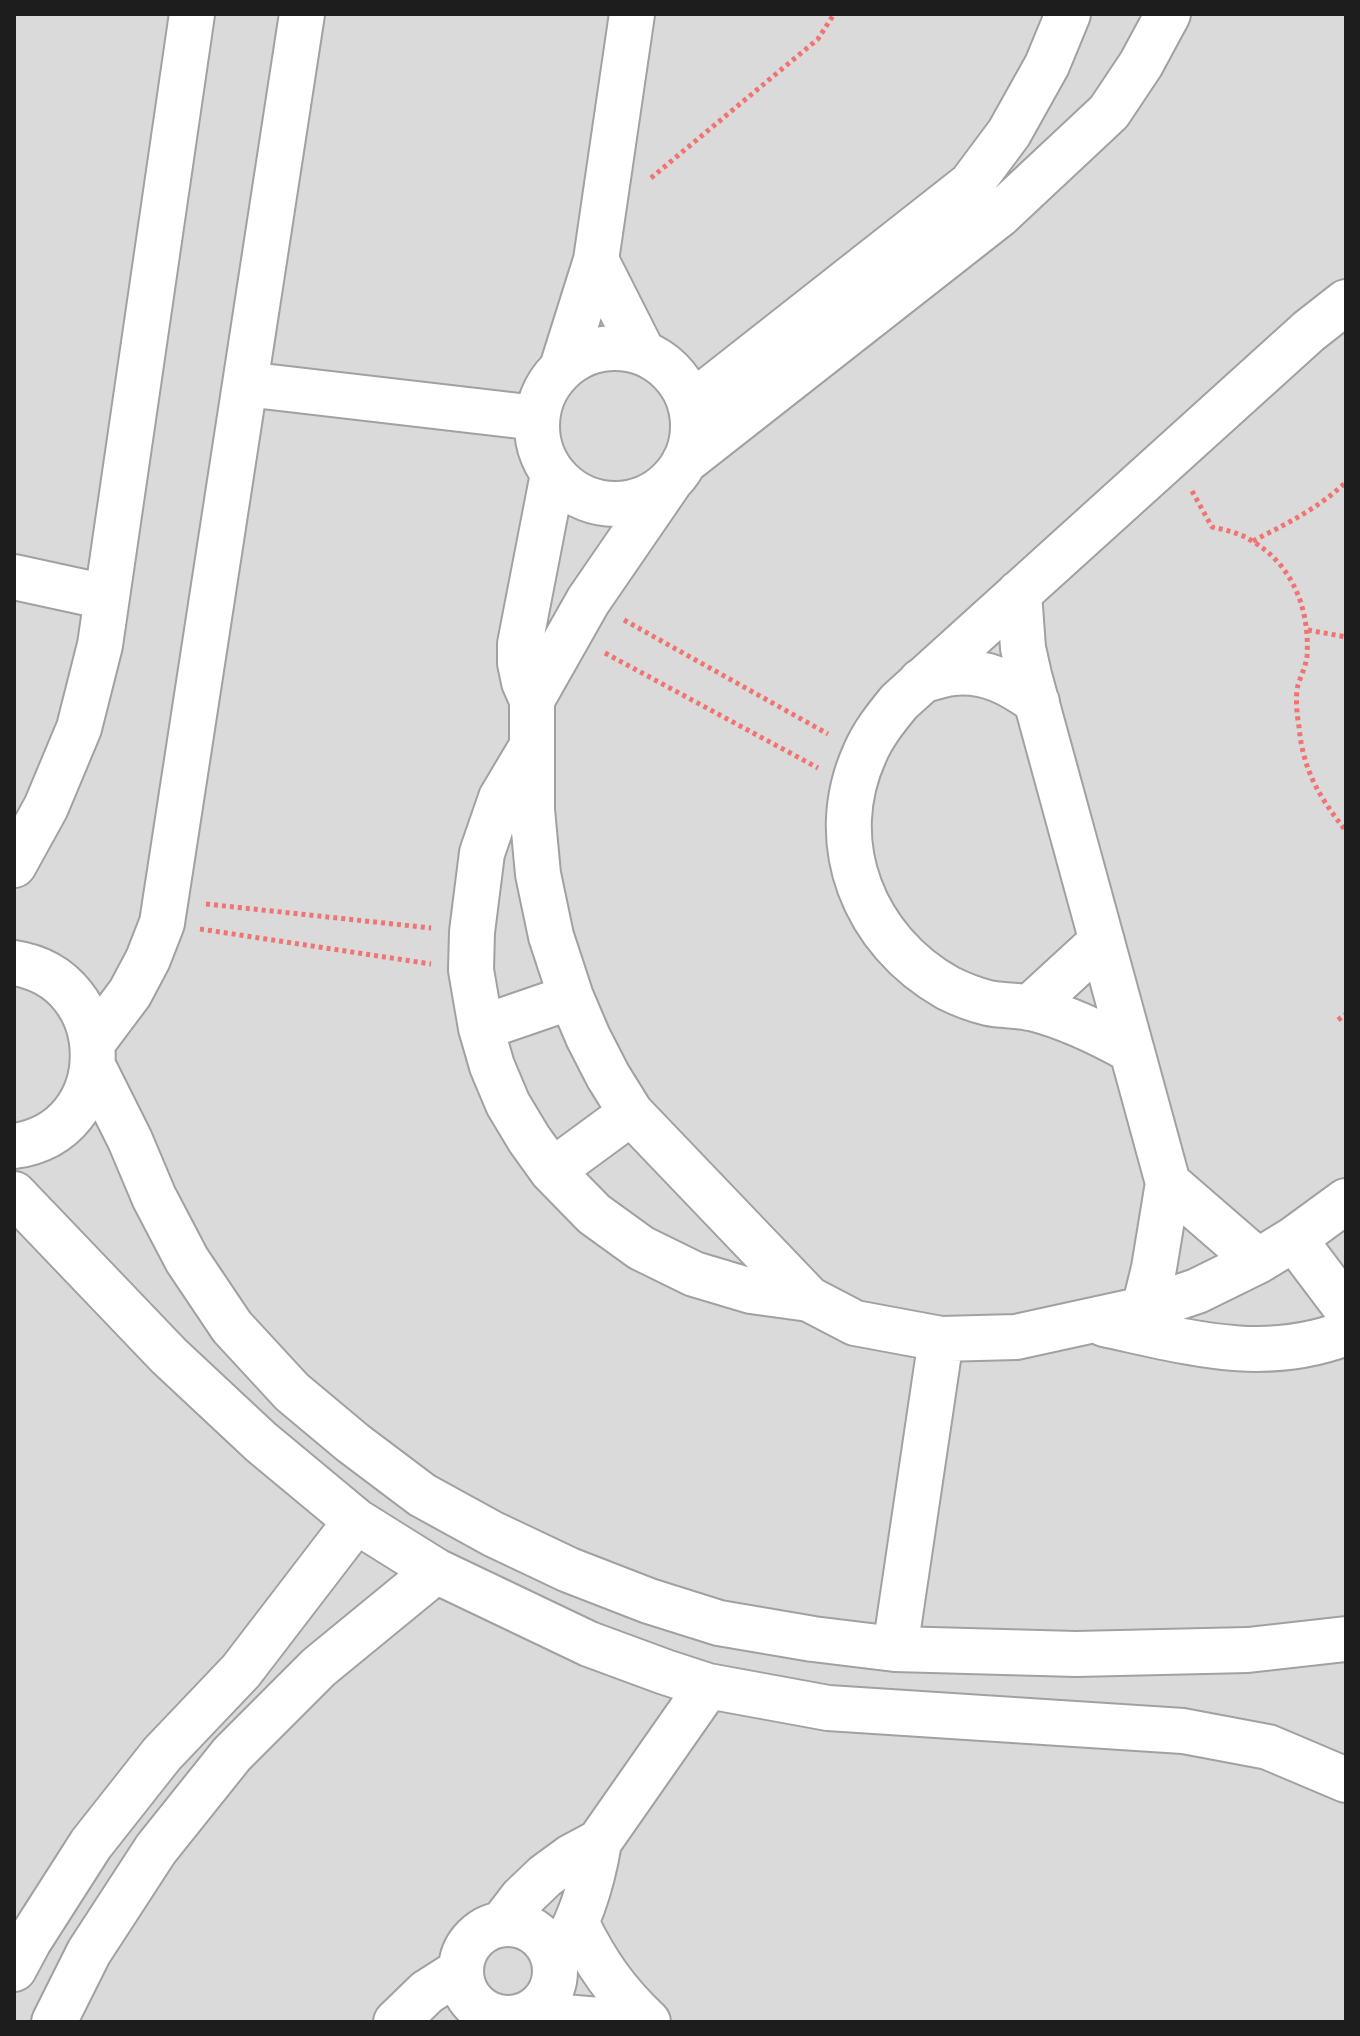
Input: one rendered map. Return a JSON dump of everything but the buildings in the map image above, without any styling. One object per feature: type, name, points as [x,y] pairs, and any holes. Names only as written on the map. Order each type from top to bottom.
[{"type":"street","points":[[14,865],[46,807],[79,728],[100,645],[192,14]]},
{"type":"street","points":[[14,1146],[52,1133],[72,1115],[86,1093],[94,1054],[148,959],[164,911],[302,14]]},
{"type":"street","points":[[562,368],[596,260],[632,14]]},
{"type":"street","points":[[532,700],[578,617],[678,471],[691,443],[693,424],[690,405],[680,383],[664,365],[643,353],[609,348],[592,351],[562,368],[550,382],[541,400],[537,438],[543,458],[553,474],[569,490],[589,500],[611,504],[633,502],[654,494],[678,471],[985,200],[1009,133],[1047,65],[1068,14]]},
{"type":"street","points":[[690,405],[1109,112],[1141,64],[1168,14]]},
{"type":"street","points":[[596,260],[643,353]]},
{"type":"street","points":[[1309,331],[1346,283]]},
{"type":"street","points":[[1132,1051],[1065,1019],[1029,1008],[989,1003],[951,990],[917,968],[888,939],[867,906],[853,867],[849,827],[859,770],[879,726],[899,702],[1309,331],[1346,302]]},
{"type":"street","points":[[245,384],[537,418]]},
{"type":"street","points":[[553,474],[520,644],[524,682],[532,700],[532,810],[538,874],[551,936],[571,997],[608,1076],[631,1113],[809,1299],[855,1323],[941,1339],[1016,1337],[1144,1309],[1197,1291],[1276,1250],[1346,1201]]},
{"type":"street","points":[[14,577],[106,597]]},
{"type":"street","points":[[1019,593],[1023,648],[1168,1183],[1144,1309]]},
{"type":"street","points":[[921,681],[952,673],[983,674],[1012,684],[1037,702]]},
{"type":"street","points":[[532,746],[501,798],[482,853],[472,951],[481,1028],[508,1104],[552,1171],[594,1214],[641,1248],[694,1274],[751,1291],[809,1299]]},
{"type":"street","points":[[1029,1008],[1102,941]]},
{"type":"street","points":[[14,963],[28,965],[52,976],[72,993],[86,1016],[94,1054],[154,1197],[187,1260],[232,1327],[292,1392],[353,1443],[422,1495],[493,1534],[569,1570],[663,1605],[719,1623],[813,1639],[895,1649],[1076,1654],[1233,1651],[1346,1639]]},
{"type":"street","points":[[481,1028],[571,997]]},
{"type":"street","points":[[552,1171],[631,1113]]},
{"type":"street","points":[[1168,1183],[1276,1250],[1346,1308]]},
{"type":"street","points":[[14,1194],[169,1356],[261,1442],[356,1521],[436,1571],[589,1644],[708,1686],[828,1708],[1183,1731],[1268,1747],[1346,1780]]},
{"type":"street","points":[[1090,1321],[1202,1345],[1243,1350],[1283,1349],[1323,1342],[1346,1333]]},
{"type":"street","points":[[895,1649],[941,1339]]},
{"type":"street","points":[[14,1969],[91,1844],[162,1754],[241,1671],[356,1521]]},
{"type":"street","points":[[54,2022],[89,1952],[156,1849],[232,1754],[319,1667],[436,1571]]},
{"type":"street","points":[[555,1963],[588,1898],[599,1842],[708,1686]]},
{"type":"street","points":[[502,1924],[522,1898],[545,1876],[599,1842]]},
{"type":"street","points":[[491,2017],[535,2010],[547,1997],[554,1980],[555,1963],[548,1946],[536,1933],[520,1925],[502,1924],[486,1929],[473,1939],[464,1954],[460,1971],[463,1988],[472,2002],[491,2017],[563,2017],[625,2022]]},
{"type":"street","points":[[577,1924],[608,1979],[648,2022]]},
{"type":"street","points":[[396,2022],[427,1992],[460,1971]]},
{"type":"path","points":[[650,178],[818,39],[834,14]]},
{"type":"path","points":[[1253,541],[1296,519],[1346,482]]},
{"type":"path","points":[[1212,527],[1253,541],[1274,558],[1291,579],[1302,603],[1308,630],[1307,660],[1297,689],[1299,729],[1306,766],[1323,801],[1346,831]]},
{"type":"path","points":[[578,617],[859,770]]},
{"type":"path","points":[[578,617],[859,770]]},
{"type":"path","points":[[1308,630],[1346,637]]},
{"type":"path","points":[[164,911],[472,951]]},
{"type":"path","points":[[164,911],[472,951]]},
{"type":"path","points":[[1338,1020],[1346,1014]]},
{"type":"shaded area","points":[[14,14],[1346,14],[1346,2022],[14,2022]]}]
